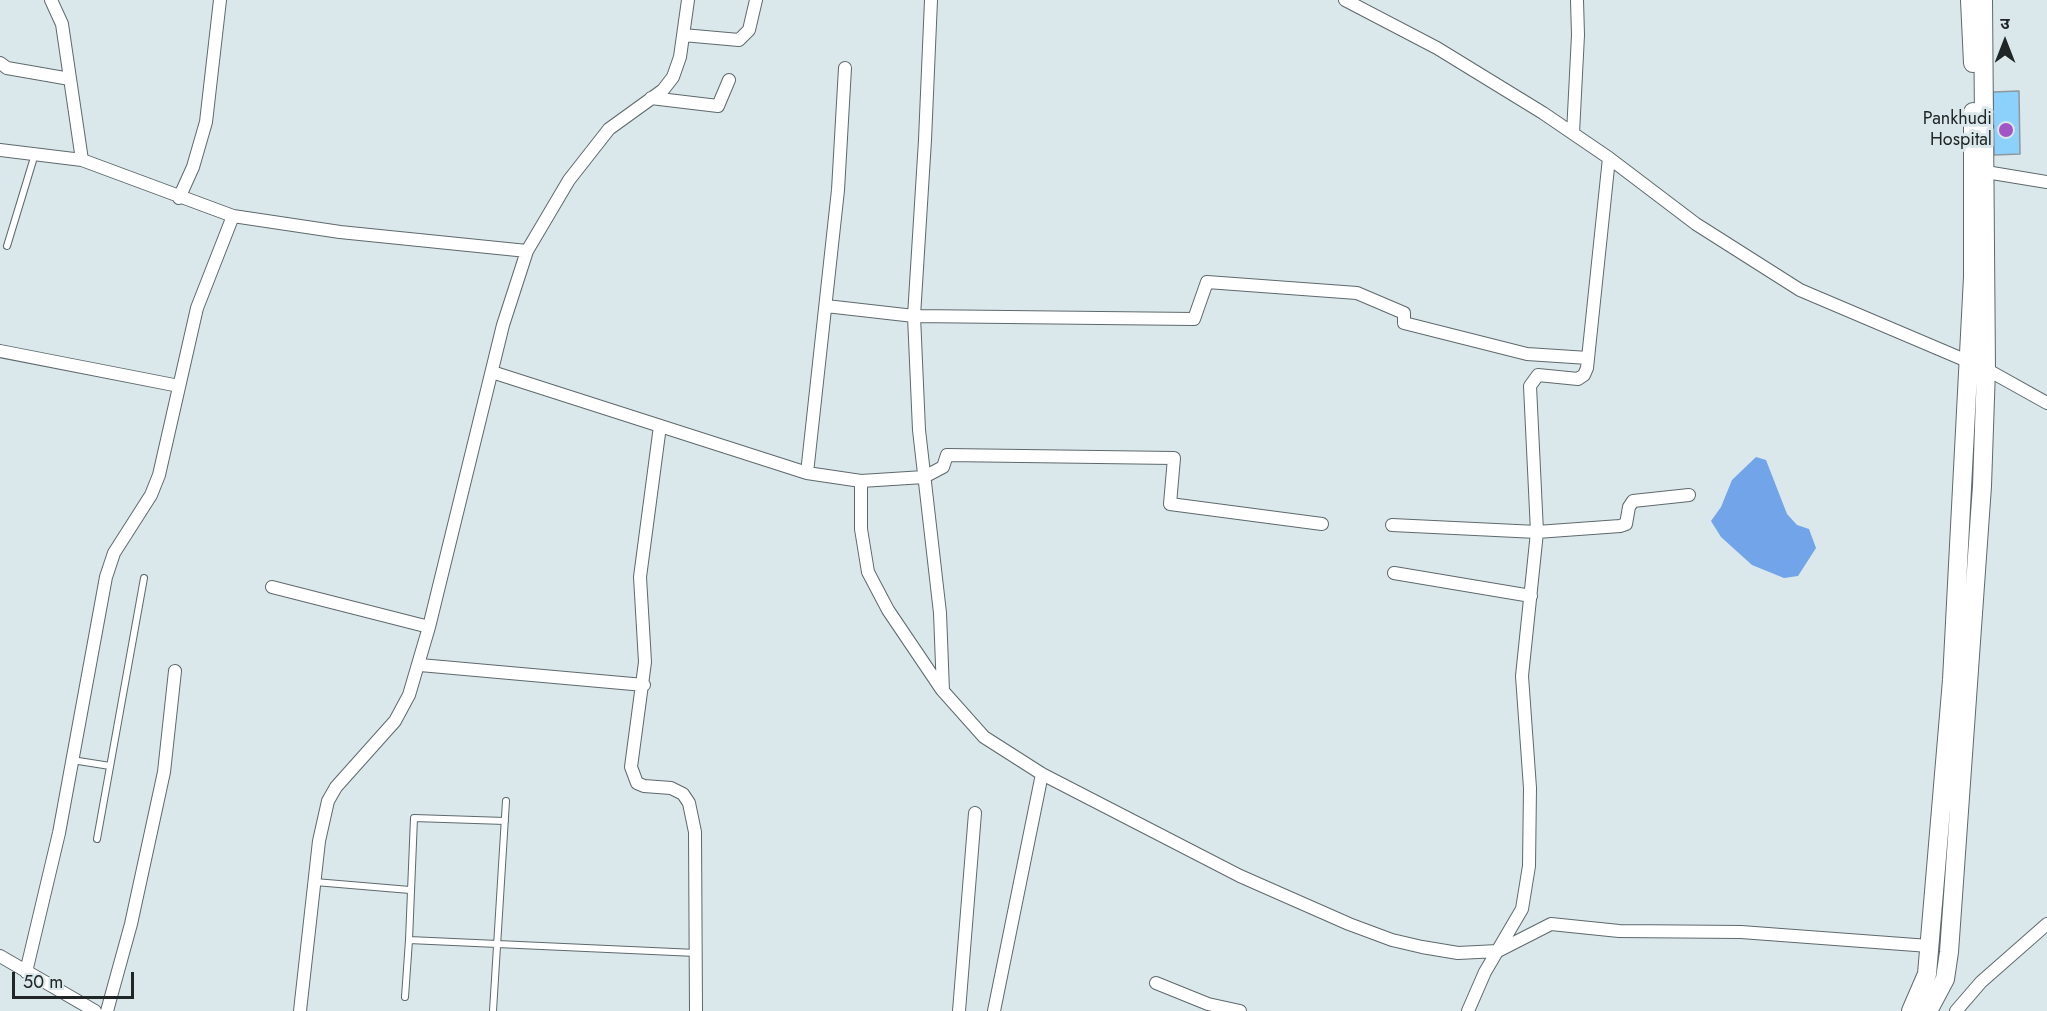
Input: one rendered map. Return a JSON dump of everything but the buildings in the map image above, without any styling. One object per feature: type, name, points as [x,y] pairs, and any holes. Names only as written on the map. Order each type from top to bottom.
[{"type":"street","points":[[51,0],[62,24],[82,160]]},
{"type":"street","points":[[179,198],[193,166],[206,122],[220,0]]},
{"type":"street","points":[[300,1011],[315,882],[328,801],[336,787],[395,721],[409,695],[420,665],[492,372],[510,303],[527,251],[562,190],[609,129],[663,90],[673,77],[688,0]]},
{"type":"street","points":[[683,35],[739,40],[749,30],[756,0]]},
{"type":"street","points":[[931,0],[926,140],[914,316],[924,477],[940,613],[943,691]]},
{"type":"street","points":[[1344,0],[1437,48],[1573,133],[1610,158],[1696,224],[1800,290],[1978,366],[2047,403]]},
{"type":"street","points":[[1573,133],[1578,35],[1577,0]]},
{"type":"street","points":[[1928,1011],[1945,978],[1949,952],[1982,486],[1973,277],[1973,70],[1970,0]]},
{"type":"street","points":[[1911,1011],[1927,974],[1978,366],[1986,172],[1983,0]]},
{"type":"street","points":[[0,63],[7,68],[70,79]]},
{"type":"street","points":[[807,473],[838,190],[845,69]]},
{"type":"street","points":[[651,98],[718,106],[729,80]]},
{"type":"street","points":[[0,150],[82,160],[112,169],[179,198],[233,216],[330,231],[527,251]]},
{"type":"street","points":[[1468,1011],[1485,972],[1522,909],[1529,866],[1530,788],[1522,676],[1537,532],[1530,386],[1538,375],[1578,379],[1584,375],[1588,358],[1610,158]]},
{"type":"street","points":[[1986,172],[2047,182]]},
{"type":"street","points":[[26,972],[59,833],[106,577],[114,553],[151,495],[159,475],[197,308],[233,216]]},
{"type":"street","points":[[826,306],[914,316],[1194,319],[1207,282],[1357,293],[1404,313],[1404,323],[1527,354],[1588,358]]},
{"type":"street","points":[[0,351],[180,386]]},
{"type":"street","points":[[492,372],[807,473],[861,482],[924,477],[943,467],[947,455],[1174,458],[1170,504],[1322,524]]},
{"type":"street","points":[[660,426],[640,577],[645,662],[644,685],[633,738],[630,767],[637,783],[644,786],[671,788],[683,794],[689,803],[695,832],[696,1011]]},
{"type":"street","points":[[861,482],[861,529],[868,572],[888,610],[943,691],[984,737],[1042,774],[1240,876],[1349,924],[1392,940],[1458,953],[1498,951],[1551,924],[1619,931],[1741,932],[1929,946]]},
{"type":"street","points":[[1392,525],[1537,532],[1624,525],[1628,520],[1629,507],[1633,501],[1689,495]]},
{"type":"street","points":[[1394,573],[1531,596]]},
{"type":"street","points":[[272,587],[429,627]]},
{"type":"street","points":[[420,665],[644,685]]},
{"type":"street","points":[[107,1011],[131,924],[164,772],[175,671]]},
{"type":"street","points":[[994,1011],[1042,774]]},
{"type":"street","points":[[959,1011],[975,813]]},
{"type":"street","points":[[1956,1011],[1981,982],[2047,924]]},
{"type":"street","points":[[0,956],[95,1011]]},
{"type":"street","points":[[1156,983],[1208,1004],[1240,1011]]},
{"type":"lane","points":[[7,246],[35,154]]},
{"type":"lane","points":[[97,839],[144,578]]},
{"type":"lane","points":[[72,760],[110,766]]},
{"type":"lane","points":[[493,1011],[506,801]]},
{"type":"lane","points":[[405,997],[414,818],[505,821]]},
{"type":"lane","points":[[315,882],[410,890]]},
{"type":"lane","points":[[409,940],[496,946],[696,953]]},
{"type":"water","points":[[1756,457],[1766,460],[1787,514],[1797,525],[1809,529],[1816,548],[1798,576],[1784,578],[1752,565],[1721,537],[1711,521],[1721,507],[1732,480]]},
{"type":"place","name":"Pankhudi Hospital","points":[[2006,130]]}]
